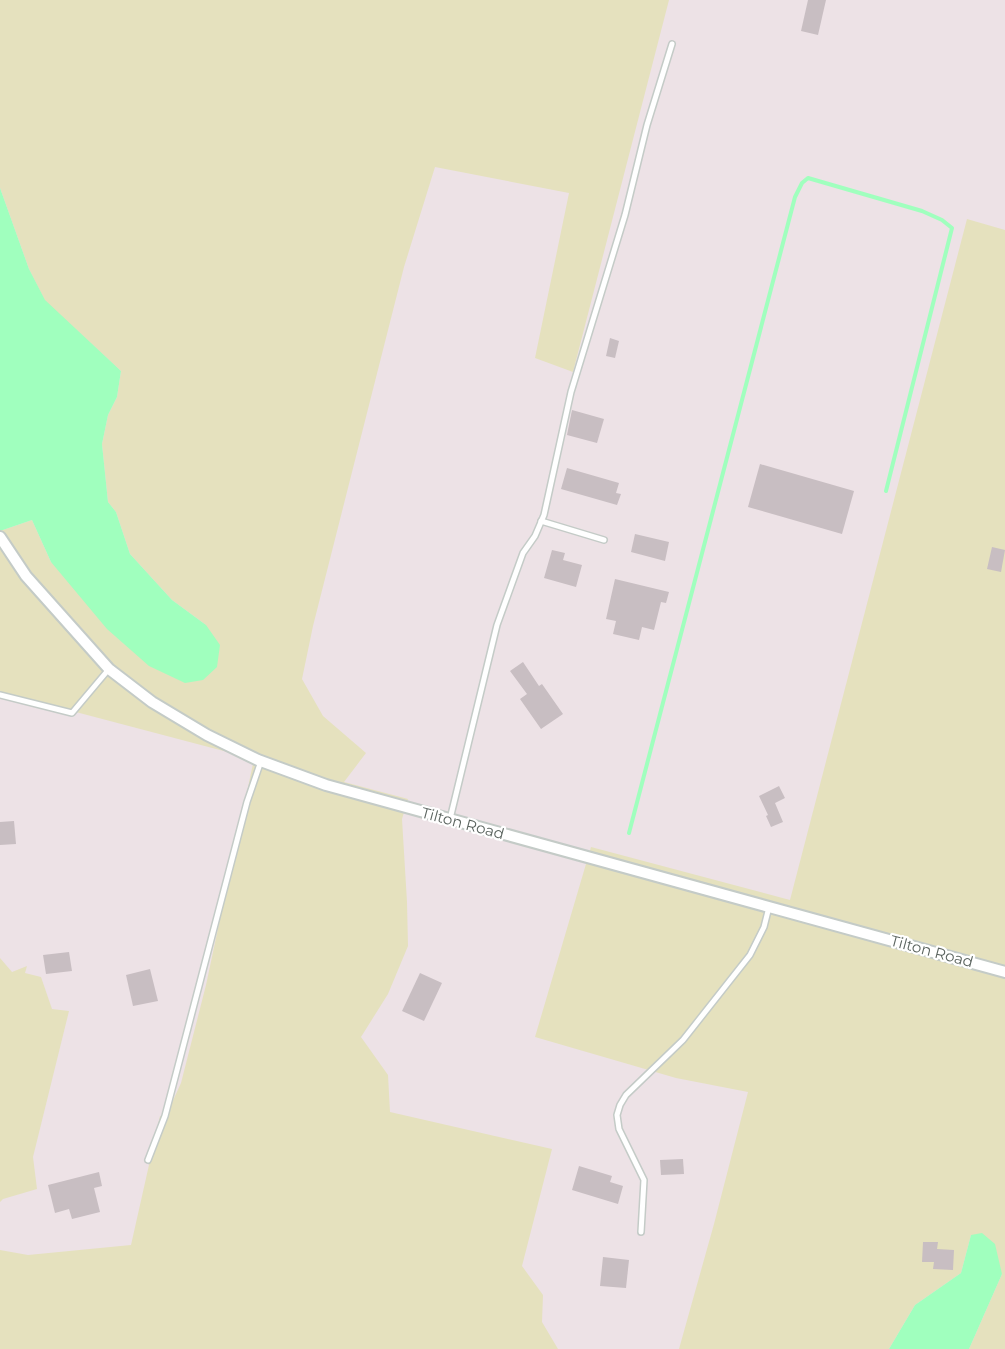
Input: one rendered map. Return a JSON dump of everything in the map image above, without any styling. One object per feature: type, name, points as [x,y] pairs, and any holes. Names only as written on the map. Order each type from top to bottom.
[{"type":"street","name":"Tilton Road","points":[[0,537],[26,576],[109,669],[171,713],[207,735],[261,761],[326,785],[1005,972]]},
{"type":"lane","points":[[450,819],[497,626],[523,554],[535,536],[541,521],[571,392],[625,215],[647,125],[672,44]]},
{"type":"lane","points":[[541,521],[603,540]]},
{"type":"lane","points":[[0,695],[72,713],[109,669]]},
{"type":"lane","points":[[148,1160],[165,1116],[247,802],[261,761]]},
{"type":"lane","points":[[641,1232],[644,1179],[619,1129],[617,1115],[620,1105],[626,1095],[683,1041],[750,955],[764,927],[769,907]]},
{"type":"shaded area","points":[[0,0],[669,0],[573,372],[535,358],[569,193],[435,167],[404,267],[313,626],[302,679],[323,716],[366,753],[344,782],[408,799],[402,819],[408,946],[388,994],[361,1037],[388,1075],[390,1112],[552,1149],[522,1266],[543,1295],[542,1322],[558,1349],[0,1349],[0,1250],[28,1255],[131,1245],[160,1116],[165,1118],[181,1083],[206,985],[254,759],[0,692],[0,531],[32,520],[51,562],[206,625],[172,600],[130,554],[116,512],[108,502],[102,444],[108,415],[117,397],[121,371],[45,301],[29,269],[0,188]]},
{"type":"shaded area","points":[[0,188],[29,269],[45,300],[121,371],[117,397],[108,415],[102,444],[108,502],[116,512],[130,554],[172,600],[206,625],[220,645],[217,667],[203,680],[185,683],[149,666],[107,629],[51,562],[32,520],[0,531]]},
{"type":"shaded area","points":[[967,219],[1005,230],[1005,1349],[969,1349],[1002,1274],[971,1235],[961,1273],[915,1305],[889,1349],[679,1349],[748,1092],[676,1078],[535,1037],[591,847],[790,900]]},
{"type":"shaded area","points":[[0,958],[12,972],[27,966],[25,973],[41,977],[52,1009],[69,1011],[33,1157],[37,1189],[3,1199],[0,1202]]},
{"type":"shaded area","points":[[982,1233],[995,1244],[1002,1274],[969,1349],[889,1349],[915,1305],[961,1273],[971,1235]]},
{"type":"building","points":[[808,0],[826,0],[818,35],[801,31]]},
{"type":"building","points":[[610,338],[619,341],[615,358],[606,356]]},
{"type":"building","points":[[572,410],[604,419],[597,443],[567,435]]},
{"type":"building","points":[[760,464],[854,491],[842,534],[748,507]]},
{"type":"building","points":[[567,468],[619,483],[616,493],[621,494],[617,505],[561,489]]},
{"type":"building","points":[[635,534],[669,542],[665,561],[631,552]]},
{"type":"building","points":[[992,547],[1005,550],[1001,572],[987,569]]},
{"type":"building","points":[[552,550],[565,553],[563,560],[582,565],[576,587],[544,578]]},
{"type":"building","points":[[615,579],[669,592],[666,603],[661,602],[654,630],[642,627],[639,640],[613,634],[616,621],[606,619]]},
{"type":"building","points":[[523,662],[539,686],[542,684],[563,714],[541,729],[520,699],[527,694],[510,671]]},
{"type":"building","points":[[779,786],[785,798],[775,803],[783,822],[771,827],[759,796]]},
{"type":"building","points":[[14,821],[16,844],[0,845],[0,822]]},
{"type":"building","points":[[69,952],[72,971],[46,974],[43,955]]},
{"type":"building","points":[[150,969],[158,1001],[133,1006],[126,975]]},
{"type":"building","points":[[420,973],[442,983],[424,1021],[402,1011]]},
{"type":"building","points":[[683,1159],[684,1174],[661,1175],[660,1160]]},
{"type":"building","points":[[579,1166],[612,1176],[610,1182],[623,1186],[618,1204],[572,1190]]},
{"type":"building","points":[[99,1172],[102,1186],[94,1188],[100,1212],[72,1219],[69,1209],[55,1213],[48,1185]]},
{"type":"building","points":[[923,1242],[938,1242],[937,1249],[954,1250],[953,1270],[933,1269],[934,1262],[922,1262]]},
{"type":"building","points":[[603,1257],[629,1260],[626,1288],[600,1286]]},
{"type":"waterway","points":[[629,833],[795,197],[802,183],[808,178],[922,211],[942,220],[952,228],[886,491]]}]
